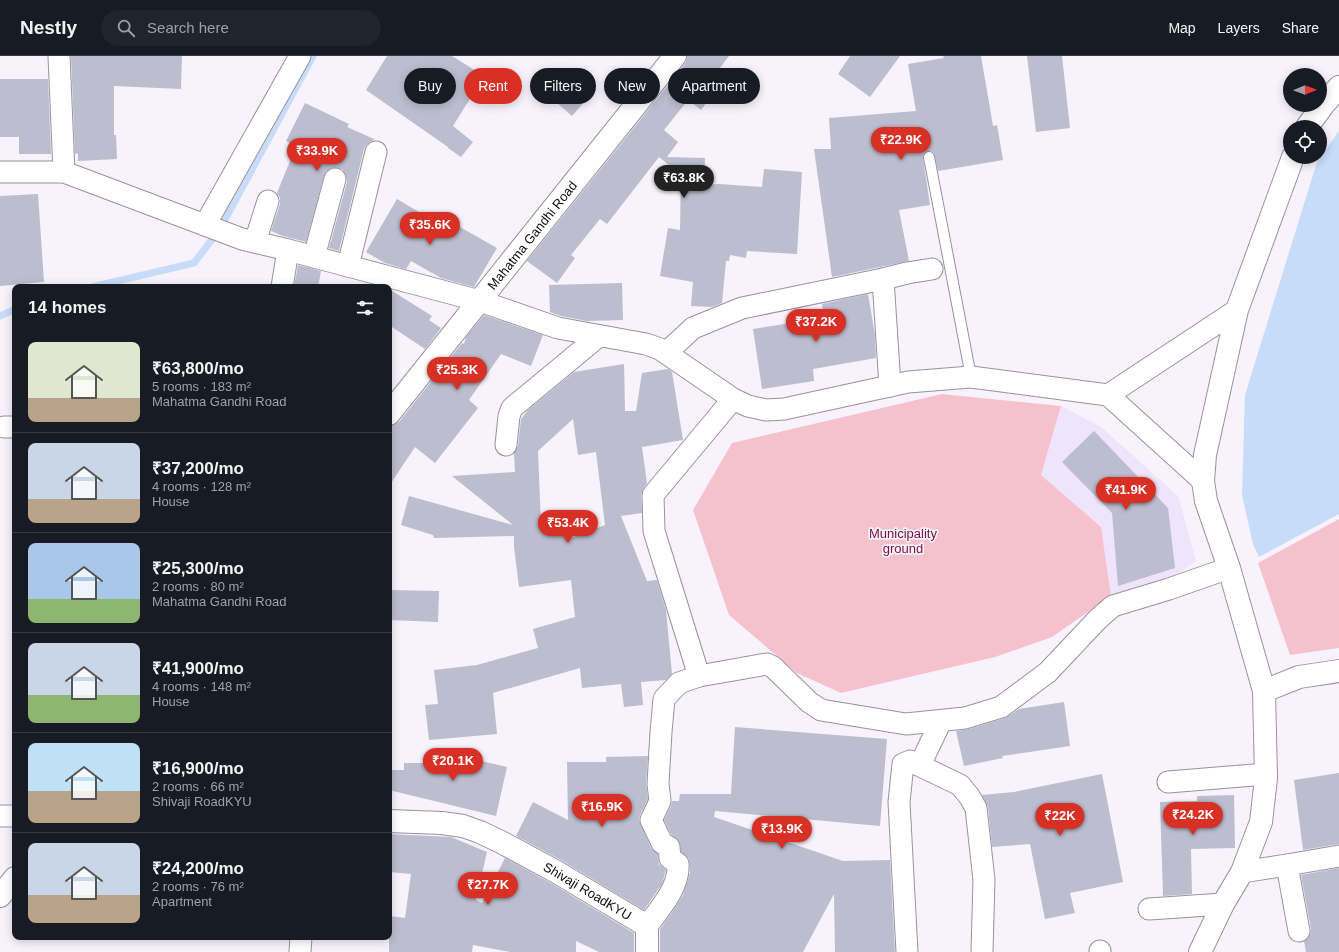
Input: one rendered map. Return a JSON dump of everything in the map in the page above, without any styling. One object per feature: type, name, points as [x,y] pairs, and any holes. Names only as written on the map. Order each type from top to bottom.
[{"type":"street","points":[[59,56],[64,172]]},
{"type":"street","points":[[205,225],[300,56]]},
{"type":"street","name":"Mahatma Gandhi Road","points":[[392,410],[675,56]]},
{"type":"street","points":[[1313,120],[1339,87]]},
{"type":"street","points":[[348,266],[376,152]]},
{"type":"street","points":[[1200,952],[1223,904],[1242,872],[1261,822],[1266,774],[1264,690],[1229,568],[1206,501],[1203,481],[1205,455],[1237,310],[1290,164]]},
{"type":"street","points":[[0,172],[64,172],[246,239],[480,301],[558,328],[646,344],[660,349],[733,399],[748,406],[766,410],[784,409],[908,382],[970,377],[1108,395],[1203,481]]},
{"type":"street","points":[[314,257],[335,179]]},
{"type":"street","points":[[246,239],[268,201]]},
{"type":"street","points":[[282,284],[288,250]]},
{"type":"street","points":[[666,353],[692,328],[742,308],[932,269]]},
{"type":"street","points":[[883,279],[890,386]]},
{"type":"street","points":[[1108,395],[1237,310]]},
{"type":"street","points":[[506,445],[509,416],[512,408],[599,336]]},
{"type":"street","points":[[699,676],[654,531],[653,495],[733,399]]},
{"type":"street","points":[[647,926],[664,904],[679,873],[678,864],[670,858],[669,847],[662,842],[651,820],[660,801],[658,784],[660,732],[664,699],[679,683],[699,676],[767,664],[773,667],[809,702],[821,710],[906,724],[965,718],[1001,707],[1048,672],[1098,619],[1113,606],[1169,589],[1229,568]]},
{"type":"street","points":[[1264,690],[1299,677],[1339,671]]},
{"type":"street","points":[[920,765],[941,721]]},
{"type":"street","points":[[907,952],[899,802],[903,764],[910,761],[960,785],[976,808],[984,880],[982,952]]},
{"type":"street","points":[[1168,782],[1266,774]]},
{"type":"street","points":[[0,816],[12,816]]},
{"type":"street","name":"Shivaji RoadKYU","points":[[392,821],[442,823],[464,826],[501,842],[555,871],[647,926],[647,952]]},
{"type":"street","points":[[1242,872],[1339,856]]},
{"type":"street","points":[[1287,865],[1299,931]]},
{"type":"street","points":[[0,896],[12,882]]},
{"type":"street","points":[[1149,909],[1223,904]]},
{"type":"street","points":[[300,952],[301,940]]},
{"type":"lane","points":[[929,157],[970,377]]},
{"type":"shaded area","points":[[1061,406],[1101,427],[1178,496],[1196,561],[1165,583],[1111,596],[1101,527],[1041,475]]},
{"type":"green space","name":"Municipality ground","points":[[942,394],[1061,406],[1041,475],[1101,527],[1111,596],[1052,637],[995,657],[841,693],[797,673],[729,615],[693,510],[732,443]]},
{"type":"green space","points":[[1339,519],[1339,648],[1290,655],[1258,563]]},
{"type":"water","points":[[1339,131],[1339,514],[1259,557],[1253,544],[1242,495],[1245,395],[1316,164],[1327,164],[1327,148]]},
{"type":"building","points":[[71,56],[182,56],[181,89],[114,86],[114,135],[116,135],[117,159],[78,161],[78,153],[75,154]]},
{"type":"building","points":[[387,56],[452,56],[471,68],[464,68],[464,104],[467,104],[453,126],[473,142],[461,157],[366,90]]},
{"type":"building","points":[[687,56],[729,56],[720,68],[682,68],[685,64]]},
{"type":"building","points":[[850,56],[900,56],[870,97],[838,74]]},
{"type":"building","points":[[943,56],[981,56],[993,126],[997,125],[1003,160],[938,171],[934,153],[931,151],[925,152],[923,158],[930,205],[899,210],[909,261],[832,277],[814,149],[831,149],[829,118],[916,111],[908,64],[944,58]]},
{"type":"building","points":[[1027,56],[1062,56],[1070,128],[1036,132]]},
{"type":"building","points":[[0,79],[48,79],[51,154],[19,154],[19,137],[0,137]]},
{"type":"building","points":[[668,85],[668,104],[685,104],[664,130],[678,142],[667,157],[705,158],[704,185],[719,184],[762,187],[764,169],[802,172],[797,254],[747,251],[746,258],[730,255],[729,261],[726,261],[722,303],[712,307],[691,306],[693,282],[660,276],[668,228],[680,230],[681,175],[659,157],[607,224],[600,219],[571,255],[575,258],[557,283],[527,261],[653,104],[660,104],[660,95]]},
{"type":"building","points":[[305,103],[349,124],[347,127],[374,139],[367,144],[364,149],[339,251],[329,248],[347,182],[343,170],[338,168],[332,168],[326,171],[306,242],[271,231],[280,204],[280,198],[277,193],[296,146],[286,141]]},
{"type":"building","points":[[558,104],[582,104],[572,116]]},
{"type":"building","points":[[693,104],[705,104],[701,110]]},
{"type":"building","points":[[38,194],[44,282],[0,286],[0,196]]},
{"type":"building","points":[[397,199],[456,234],[460,227],[497,248],[474,287],[441,278],[411,261],[406,269],[385,263],[366,252]]},
{"type":"building","points":[[298,265],[321,271],[319,284],[295,284]]},
{"type":"building","points":[[622,283],[623,320],[587,321],[561,316],[550,312],[549,285]]},
{"type":"building","points":[[392,291],[432,316],[429,320],[441,328],[425,349],[392,327]]},
{"type":"building","points":[[868,294],[875,335],[876,358],[813,369],[814,381],[762,389],[753,329],[824,318],[822,304]]},
{"type":"building","points":[[484,315],[543,335],[531,366],[501,354],[469,400],[478,408],[435,463],[415,447],[392,482],[392,426],[399,422],[462,343],[464,344],[466,337]]},
{"type":"building","points":[[624,364],[625,411],[636,411],[642,373],[668,369],[672,372],[683,440],[642,447],[647,483],[641,495],[642,513],[621,516],[647,581],[657,580],[666,610],[672,674],[666,680],[641,682],[643,705],[624,707],[621,684],[582,688],[580,668],[493,693],[497,734],[429,740],[425,705],[438,704],[434,670],[477,665],[538,648],[533,629],[575,617],[571,580],[519,587],[514,536],[434,538],[433,535],[401,525],[409,496],[513,525],[452,476],[515,472],[514,453],[518,446],[521,419],[528,410],[574,372]],"holes":[[[573,419],[578,455],[596,452],[605,525],[566,540],[566,524],[541,524],[538,451]]]},
{"type":"building","points":[[1094,431],[1168,508],[1175,568],[1118,586],[1112,513],[1062,462]]},
{"type":"building","points":[[392,590],[439,591],[438,622],[392,620]]},
{"type":"building","points":[[1064,702],[1070,746],[1002,756],[1003,758],[964,766],[956,731],[969,729],[1005,718],[1019,709]]},
{"type":"building","points":[[735,727],[887,739],[880,826],[715,811],[714,817],[843,861],[890,860],[895,952],[835,952],[834,894],[803,952],[660,952],[660,929],[683,895],[690,873],[689,859],[681,852],[679,841],[671,834],[664,820],[672,801],[679,801],[680,794],[731,794]]},
{"type":"building","points":[[430,749],[507,767],[496,816],[392,791],[392,770],[404,770],[404,763],[431,763]]},
{"type":"building","points":[[648,756],[646,783],[648,799],[639,820],[651,848],[658,854],[659,864],[666,870],[662,884],[644,910],[561,860],[516,836],[533,802],[568,820],[567,762],[606,762],[606,757]]},
{"type":"building","points":[[1339,773],[1339,844],[1303,850],[1294,780]]},
{"type":"building","points":[[1102,774],[1123,882],[1070,893],[1075,913],[1045,919],[1030,844],[992,847],[988,807],[982,795],[1014,792]]},
{"type":"building","points":[[1234,795],[1235,848],[1191,849],[1192,894],[1163,896],[1160,802],[1197,801],[1197,796]]},
{"type":"building","points":[[392,834],[451,837],[487,852],[476,900],[482,903],[505,858],[549,882],[634,933],[634,952],[599,952],[576,941],[576,952],[510,952],[473,945],[472,952],[389,952],[389,940],[392,940],[392,916],[405,918],[411,874],[392,872]]},
{"type":"building","points":[[1339,868],[1339,952],[1306,952],[1304,941],[1310,935],[1311,929],[1301,875]]},
{"type":"waterway","points":[[105,284],[194,263],[220,229],[313,56]]},
{"type":"waterway","points":[[0,316],[12,310]]}]
